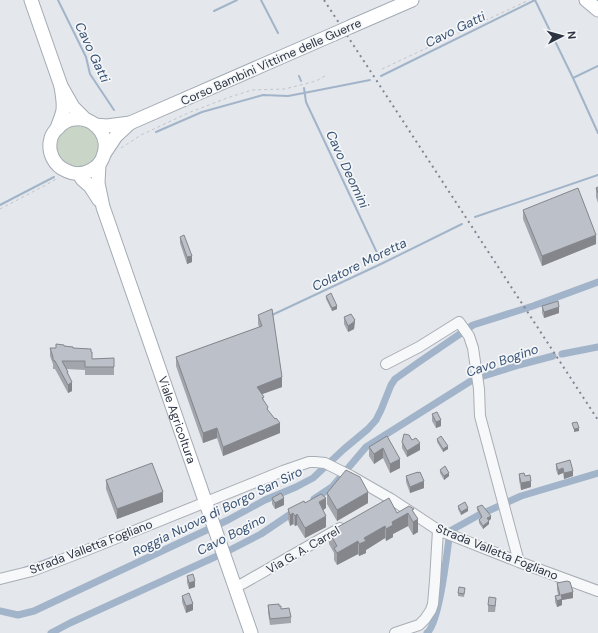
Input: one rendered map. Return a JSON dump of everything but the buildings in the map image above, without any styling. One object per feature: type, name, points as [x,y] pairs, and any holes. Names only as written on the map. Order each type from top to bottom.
[{"type":"main road","name":"Viale Agricoltura","points":[[31,0],[61,86],[74,107],[102,133],[104,138],[105,148],[98,183],[103,207],[251,633]]},
{"type":"main road","name":"Corso Bambini Vittime delle Guerre","points":[[102,159],[116,136],[130,124],[412,0]]},
{"type":"main road","points":[[586,0],[598,10]]},
{"type":"main road","name":"Viale Agricoltura","points":[[61,86],[63,109],[57,128],[51,138],[51,154],[56,164],[64,170],[74,173],[90,186],[103,207]]},
{"type":"main road","points":[[57,128],[70,120],[80,119],[90,122]]},
{"type":"main road","name":"Corso Bambini Vittime delle Guerre","points":[[90,122],[107,126],[130,124]]},
{"type":"main road","points":[[74,173],[85,173],[91,171],[102,159]]},
{"type":"street","points":[[386,364],[419,347],[458,322],[469,336],[473,348],[480,416],[519,562]]},
{"type":"street","name":"Strada Valletta Fogliano","points":[[0,579],[32,571],[283,471],[309,462],[316,462],[337,469],[387,501],[441,531],[598,591]]},
{"type":"street","name":"Via G. A. Carrel","points":[[234,586],[242,584],[350,523]]},
{"type":"street","points":[[395,633],[419,625],[431,610],[433,604],[441,531]]},
{"type":"path","points":[[382,69],[529,0]]},
{"type":"path","points":[[102,159],[124,147],[141,135],[188,113],[227,98],[252,90],[285,89],[316,81],[325,76]]},
{"type":"path","points":[[0,209],[74,173]]},
{"type":"green space","points":[[71,124],[92,127],[101,146],[97,160],[83,169],[68,167],[57,155],[56,139],[59,133]]},
{"type":"waterway","name":"Cavo Gatti","points":[[58,0],[86,57],[90,74],[114,110]]},
{"type":"waterway","points":[[214,11],[237,0]]},
{"type":"waterway","name":"Cavo Deomini","points":[[261,0],[278,33]]},
{"type":"waterway","name":"Cavo Gatti","points":[[381,76],[535,0],[598,133]]},
{"type":"waterway","points":[[573,78],[598,66]]},
{"type":"waterway","name":"Cavo Deomini","points":[[299,76],[301,81]]},
{"type":"waterway","name":"Cavo Gatti","points":[[156,132],[202,112],[263,95],[288,96],[370,80]]},
{"type":"waterway","name":"Cavo Deomini","points":[[304,88],[306,102],[379,257]]},
{"type":"waterway","name":"Colatore Moretta","points":[[475,217],[598,175]]},
{"type":"waterway","points":[[0,205],[54,177]]},
{"type":"waterway","name":"Colatore Moretta","points":[[272,315],[462,224]]},
{"type":"waterway","name":"Roggia Nuova di Borgo San Siro","points":[[0,611],[18,615],[34,611],[228,520],[265,500],[313,478],[368,429],[376,420],[395,379],[419,362],[473,325],[533,306],[598,282]]},
{"type":"waterway","name":"Cavo Bogino","points":[[562,354],[598,347]]},
{"type":"waterway","name":"Cavo Bogino","points":[[314,499],[332,487],[366,447],[474,379],[553,356]]},
{"type":"waterway","points":[[427,633],[432,626],[436,615],[445,569],[450,531],[477,516],[521,496],[598,473]]},
{"type":"waterway","name":"Cavo Bogino","points":[[51,633],[228,551],[261,534],[295,511]]},
{"type":"waterway","name":"Cavo Deomini","points":[[24,568],[56,556]]},
{"type":"railway","points":[[324,0],[598,420]]}]
